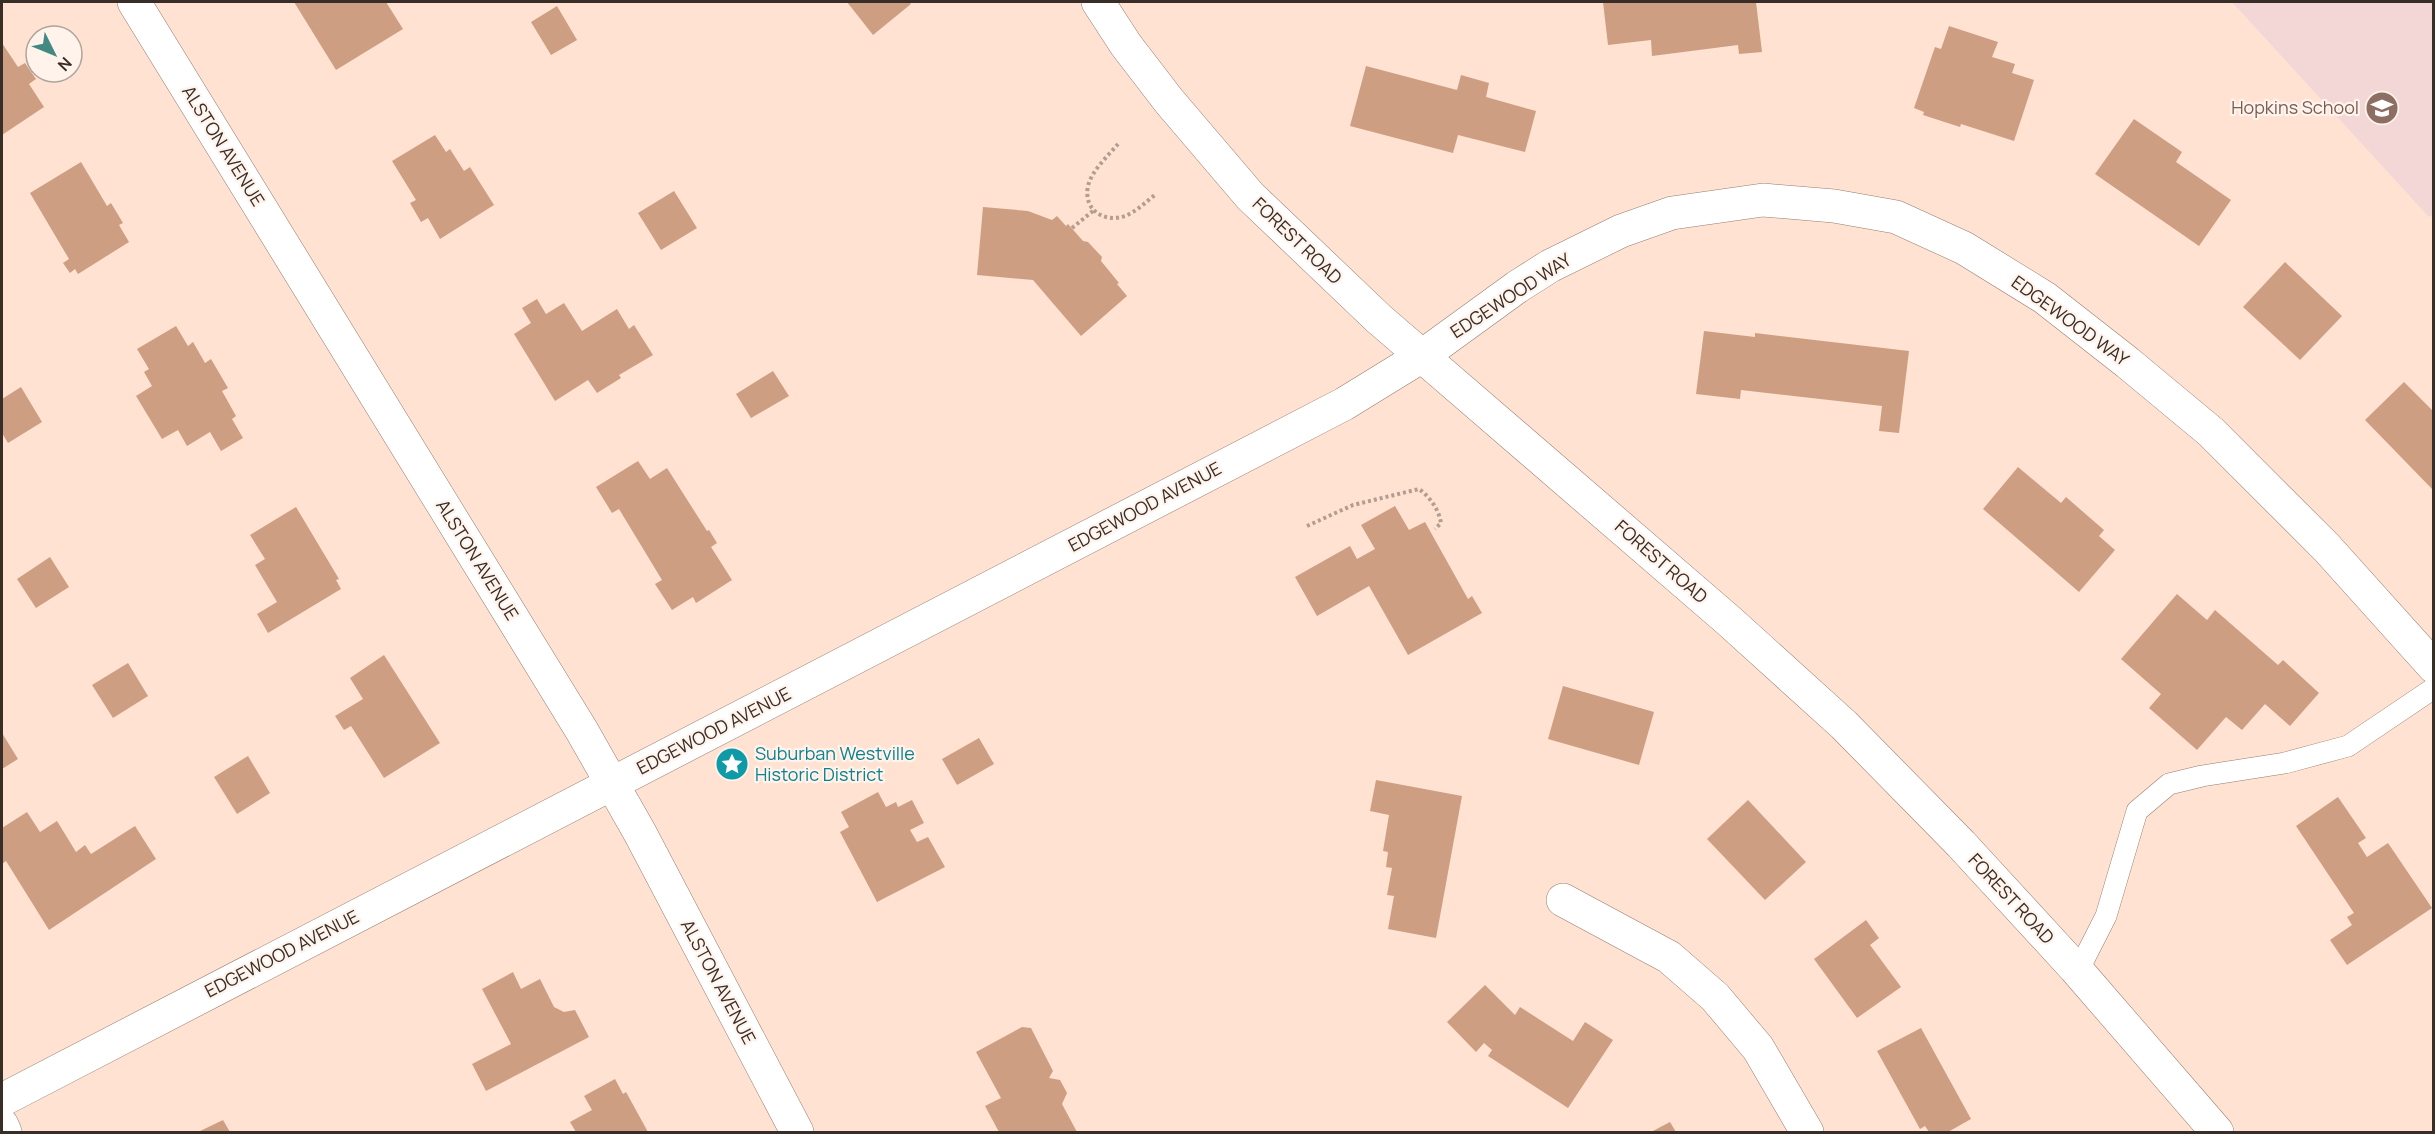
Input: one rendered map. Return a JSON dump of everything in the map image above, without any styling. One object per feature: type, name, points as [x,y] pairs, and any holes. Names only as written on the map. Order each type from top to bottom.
[{"type":"street","name":"ALSTON AVENUE","points":[[134,2],[612,783],[796,1132]]},
{"type":"street","name":"FOREST ROAD","points":[[1098,2],[1126,45],[1169,101],[1250,196],[1379,319],[1728,620],[1844,725],[1960,844],[2078,971],[2217,1132]]},
{"type":"street","name":"EDGEWOOD WAY","points":[[1422,356],[1517,287],[1550,266],[1621,231],[1672,213],[1763,200],[1834,206],[1896,217],[1964,248],[2045,298],[2136,370],[2219,440],[2327,548],[2433,667]]},
{"type":"street","name":"EDGEWOOD AVENUE","points":[[2,1100],[1344,404],[1422,356]]},
{"type":"street","points":[[1563,900],[1669,957],[1715,997],[1758,1048],[1807,1132]]},
{"type":"street","points":[[2,1125],[5,1132]]},
{"type":"lane","points":[[2078,971],[2106,916],[2137,811],[2169,784],[2202,776],[2285,763],[2348,746],[2433,688]]},
{"type":"path","points":[[1118,144],[1096,169],[1088,185],[1088,198],[1093,211],[1106,219],[1126,216],[1156,194]]},
{"type":"path","points":[[1072,228],[1093,211]]},
{"type":"path","points":[[1307,526],[1353,505],[1419,489],[1427,495],[1440,516],[1441,523],[1435,529]]},
{"type":"shaded area","name":"Hopkins School","points":[[2232,2],[2433,2],[2433,215],[2429,217]]},
{"type":"building","points":[[294,2],[386,2],[403,29],[336,70]]},
{"type":"building","points":[[847,2],[909,2],[911,4],[873,35]]},
{"type":"building","points":[[1603,2],[1756,2],[1762,52],[1739,54],[1738,45],[1652,56],[1651,40],[1608,45]]},
{"type":"building","points":[[557,6],[577,40],[551,55],[531,22]]},
{"type":"building","points":[[1949,26],[1998,42],[1992,57],[2015,64],[2012,73],[2034,80],[2014,141],[1923,115],[1924,112],[1914,108],[1935,47],[1941,49]]},
{"type":"building","points":[[2,43],[18,67],[24,64],[24,84],[29,84],[44,107],[2,135]]},
{"type":"building","points":[[1366,66],[1457,90],[1461,75],[1489,83],[1486,97],[1536,111],[1525,152],[1458,135],[1453,153],[1350,126]]},
{"type":"building","points":[[2134,119],[2182,152],[2176,162],[2231,200],[2199,246],[2095,174]]},
{"type":"building","points":[[435,135],[446,152],[450,149],[464,171],[470,167],[494,205],[440,239],[428,218],[421,222],[410,203],[416,200],[392,161]]},
{"type":"building","points":[[81,162],[107,206],[111,203],[123,223],[119,225],[129,242],[78,274],[75,269],[70,273],[63,263],[69,259],[30,193]]},
{"type":"building","points":[[674,191],[697,228],[661,250],[638,213]]},
{"type":"building","points":[[983,207],[1028,211],[1052,220],[1057,216],[1102,257],[1101,261],[1127,296],[1081,336],[1033,280],[977,275]]},
{"type":"building","points":[[2285,262],[2342,316],[2300,360],[2243,307]]},
{"type":"building","points":[[537,299],[546,314],[564,303],[582,331],[617,309],[629,329],[634,325],[653,355],[619,375],[621,378],[597,393],[588,380],[555,401],[514,334],[531,323],[522,308]]},
{"type":"building","points":[[176,326],[188,346],[193,342],[205,363],[211,359],[228,388],[222,391],[236,416],[232,419],[243,438],[221,451],[210,432],[187,446],[178,430],[162,439],[136,396],[152,386],[144,372],[149,369],[137,349]]},
{"type":"building","points":[[1704,331],[1755,337],[1755,333],[1909,351],[1899,433],[1879,431],[1882,406],[1741,390],[1740,399],[1696,394]]},
{"type":"building","points":[[773,371],[789,396],[751,418],[736,394]]},
{"type":"building","points":[[2404,382],[2434,412],[2434,491],[2365,420]]},
{"type":"building","points":[[21,387],[42,422],[8,443],[2,433],[2,399]]},
{"type":"building","points":[[638,461],[650,479],[667,468],[717,543],[711,547],[732,580],[696,603],[693,597],[672,610],[655,584],[662,580],[619,509],[612,513],[596,487]]},
{"type":"building","points":[[2018,467],[2061,503],[2066,497],[2104,530],[2099,536],[2115,550],[2079,592],[1983,509]]},
{"type":"building","points":[[1395,506],[1409,530],[1425,522],[1468,599],[1472,596],[1482,613],[1408,655],[1369,586],[1317,616],[1295,577],[1350,546],[1357,559],[1375,549],[1361,525]]},
{"type":"building","points":[[296,507],[339,579],[336,580],[341,589],[268,633],[257,614],[277,602],[255,565],[265,559],[250,535]]},
{"type":"building","points":[[50,557],[69,587],[36,608],[17,579]]},
{"type":"building","points":[[2177,594],[2207,620],[2215,610],[2278,665],[2283,660],[2319,693],[2290,726],[2265,704],[2242,730],[2226,717],[2197,750],[2149,708],[2161,694],[2121,659]]},
{"type":"building","points":[[384,655],[440,743],[384,778],[351,726],[344,730],[335,716],[363,699],[350,678]]},
{"type":"building","points":[[128,663],[148,696],[113,718],[92,685]]},
{"type":"building","points":[[1563,686],[1654,712],[1639,765],[1548,739]]},
{"type":"building","points":[[2,733],[18,759],[2,769]]},
{"type":"building","points":[[979,738],[994,764],[957,785],[942,759]]},
{"type":"building","points":[[248,756],[270,793],[237,814],[214,777]]},
{"type":"building","points":[[1376,780],[1462,796],[1436,938],[1388,929],[1394,896],[1387,895],[1392,868],[1386,867],[1388,852],[1383,851],[1389,815],[1370,811]]},
{"type":"building","points":[[878,792],[886,807],[896,802],[898,807],[912,800],[924,823],[910,830],[917,842],[928,837],[945,867],[877,902],[840,832],[849,827],[841,812]]},
{"type":"building","points":[[2338,797],[2366,838],[2358,843],[2367,857],[2388,843],[2432,908],[2347,965],[2330,940],[2352,925],[2347,917],[2354,913],[2296,826]]},
{"type":"building","points":[[1748,800],[1806,862],[1765,900],[1707,839]]},
{"type":"building","points":[[27,812],[40,832],[57,821],[76,852],[85,845],[91,854],[135,826],[156,859],[49,930],[6,861],[2,864],[2,828]]},
{"type":"building","points":[[1866,920],[1879,938],[1870,945],[1901,987],[1857,1018],[1814,959]]},
{"type":"building","points":[[513,972],[521,989],[540,979],[554,1007],[564,1012],[575,1010],[589,1037],[486,1091],[472,1064],[511,1044],[482,989]]},
{"type":"building","points":[[1485,985],[1515,1015],[1520,1007],[1573,1041],[1585,1022],[1613,1040],[1568,1108],[1488,1056],[1492,1050],[1484,1043],[1476,1052],[1447,1022]]},
{"type":"building","points":[[1022,1027],[1031,1028],[1053,1071],[1049,1078],[1060,1080],[1067,1093],[1062,1104],[1077,1132],[999,1132],[985,1106],[1001,1098],[976,1052]]},
{"type":"building","points":[[1921,1028],[1971,1119],[1948,1132],[1929,1132],[1925,1126],[1920,1129],[1877,1051]]},
{"type":"building","points":[[615,1079],[623,1094],[626,1092],[648,1132],[576,1132],[570,1122],[592,1110],[584,1096]]},
{"type":"building","points":[[223,1120],[230,1132],[198,1132]]},
{"type":"building","points":[[1670,1122],[1676,1132],[1651,1132]]},
{"type":"place","name":"Hopkins School","points":[[2382,108]]},
{"type":"place","name":"Suburban Westville Historic District","points":[[732,764]]}]
